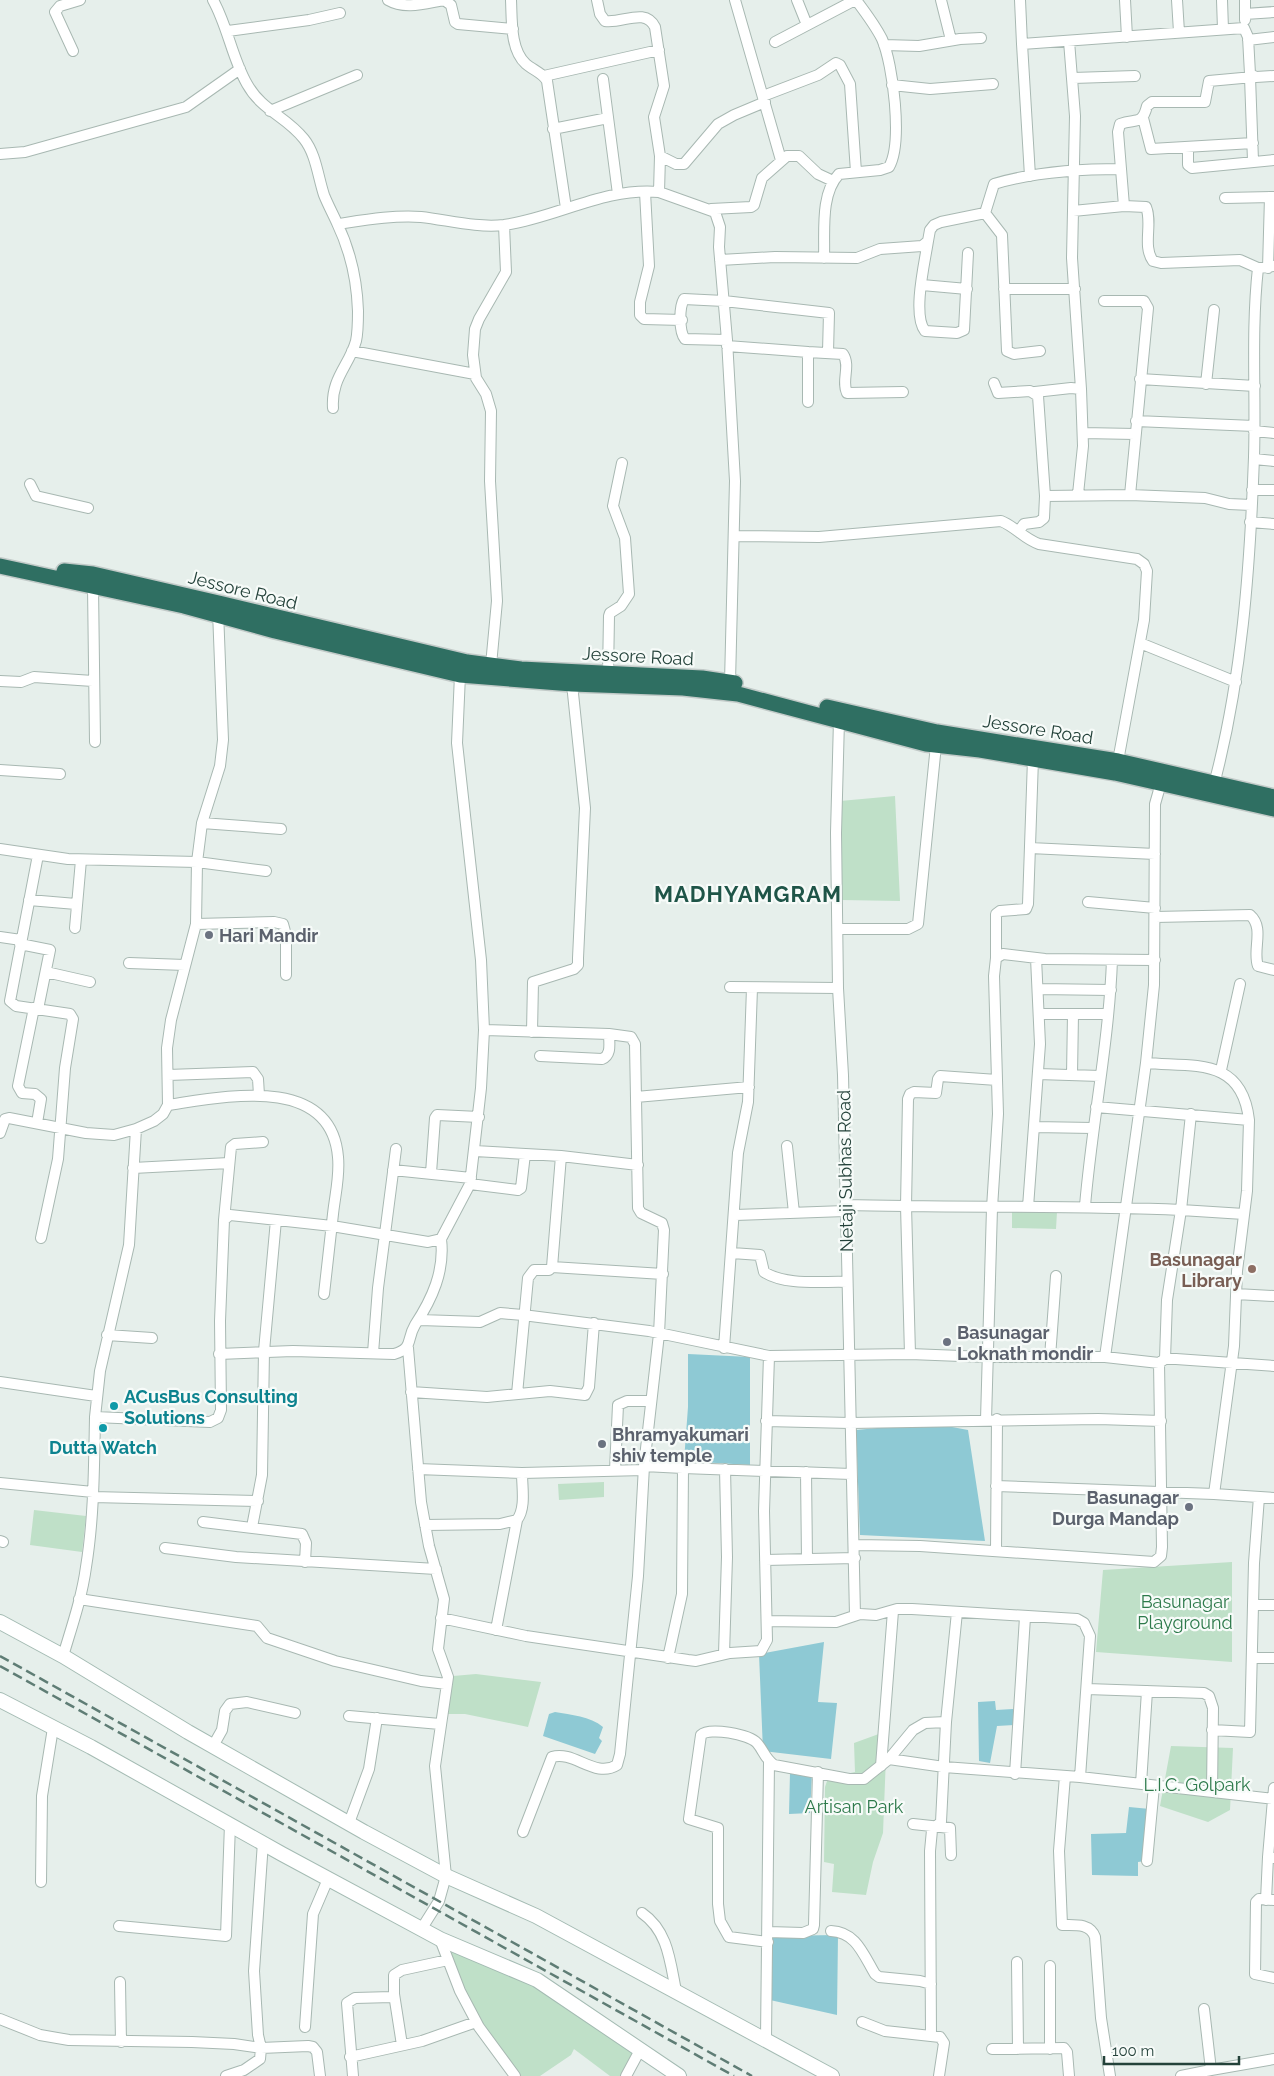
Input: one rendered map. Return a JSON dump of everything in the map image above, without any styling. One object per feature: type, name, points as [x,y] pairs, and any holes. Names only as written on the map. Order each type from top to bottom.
[{"type":"highway","name":"Jessore Road","points":[[0,557],[80,574],[93,574],[218,608],[466,662],[730,682],[893,723],[1118,761],[1213,788],[1274,797]]},
{"type":"highway","points":[[0,566],[93,587],[218,608],[275,631],[460,675],[572,684],[722,691],[839,720],[889,735],[936,745],[1032,759],[1161,783],[1213,788],[1274,809]]},
{"type":"street","points":[[213,0],[228,31],[240,69],[253,95],[270,111],[291,125],[306,141],[326,201],[338,224],[353,267],[356,286],[357,331],[352,351],[338,376],[333,390],[333,408]]},
{"type":"street","points":[[388,0],[401,5],[412,5],[444,0],[452,5],[455,22],[458,24],[513,29]]},
{"type":"street","points":[[511,0],[513,29],[519,55],[524,62],[544,76],[566,208]]},
{"type":"street","points":[[597,0],[600,14],[605,21],[612,22],[637,17],[646,17],[652,21],[659,50],[664,86],[654,117],[660,156],[659,192]]},
{"type":"street","points":[[735,0],[781,160]]},
{"type":"street","points":[[797,0],[808,25]]},
{"type":"street","points":[[775,42],[856,0],[884,46],[892,84],[896,150],[889,167],[880,170],[839,174],[833,181],[826,209],[824,258]]},
{"type":"street","points":[[941,0],[951,40]]},
{"type":"street","points":[[1020,0],[1030,176]]},
{"type":"street","points":[[1125,0],[1127,37]]},
{"type":"street","points":[[1177,0],[1179,32]]},
{"type":"street","points":[[1222,0],[1223,29]]},
{"type":"street","points":[[1245,0],[1244,28],[1248,40],[1251,77],[1253,161]]},
{"type":"street","points":[[73,51],[56,12],[60,6],[74,1]]},
{"type":"street","points":[[1245,14],[1274,12]]},
{"type":"street","points":[[228,31],[309,20],[340,13]]},
{"type":"street","points":[[1022,44],[1244,28]]},
{"type":"street","points":[[1248,40],[1274,37]]},
{"type":"street","points":[[884,46],[919,46],[951,40],[981,38]]},
{"type":"street","points":[[1069,41],[1076,116],[1072,258],[1083,433],[1078,494]]},
{"type":"street","points":[[544,76],[659,50]]},
{"type":"street","points":[[660,156],[676,164],[684,164],[718,124],[764,99],[818,75],[836,63],[840,65],[850,84],[856,172]]},
{"type":"street","points":[[0,154],[25,152],[180,109],[198,100],[240,69]]},
{"type":"street","points":[[270,111],[357,75]]},
{"type":"street","points":[[1073,78],[1135,76]]},
{"type":"street","points":[[1253,143],[1152,149],[1143,118],[1148,103],[1205,102],[1209,81],[1274,76]]},
{"type":"street","points":[[603,79],[618,194]]},
{"type":"street","points":[[892,84],[930,89],[993,84]]},
{"type":"street","points":[[553,129],[608,118]]},
{"type":"street","points":[[1124,206],[1119,127],[1124,123],[1139,121],[1143,118]]},
{"type":"street","points":[[1188,147],[1188,165],[1192,168],[1274,160]]},
{"type":"street","points":[[711,209],[751,207],[754,205],[762,178],[787,156],[799,156],[818,174],[833,181]]},
{"type":"street","points":[[985,213],[994,184],[1030,176],[1073,171],[1121,169]]},
{"type":"street","points":[[338,224],[419,217],[463,224],[504,225],[618,194],[645,192],[659,192],[716,212],[720,226],[720,260],[735,481],[730,682]]},
{"type":"street","points":[[645,192],[649,266],[640,302],[640,315],[644,319],[682,320]]},
{"type":"street","points":[[1213,788],[1236,682],[1254,459],[1255,386],[1253,324],[1267,267],[1272,197],[1225,198]]},
{"type":"street","points":[[1073,211],[1124,206],[1146,207],[1149,216],[1149,250],[1153,261],[1161,263],[1240,260],[1267,267]]},
{"type":"street","points":[[968,253],[964,330],[957,333],[930,333],[925,331],[920,322],[922,285],[930,230],[941,222],[985,213]]},
{"type":"street","points":[[985,213],[1002,235],[1007,351],[1014,354],[1040,351]]},
{"type":"street","points":[[491,665],[497,601],[490,481],[491,410],[476,374],[473,355],[475,329],[492,293],[506,272],[504,225]]},
{"type":"street","points":[[720,260],[775,257],[857,258],[880,249],[914,248],[922,246],[928,241]]},
{"type":"street","points":[[922,285],[967,289]]},
{"type":"street","points":[[1004,289],[1075,288]]},
{"type":"street","points":[[828,352],[829,313],[724,301],[684,299],[682,333],[685,339],[690,341],[843,354],[845,356],[845,386],[847,393],[903,392]]},
{"type":"street","points":[[1104,301],[1144,302],[1146,304],[1146,337],[1140,379],[1130,495]]},
{"type":"street","points":[[1206,384],[1214,310]]},
{"type":"street","points":[[352,351],[476,374]]},
{"type":"street","points":[[808,352],[808,402]]},
{"type":"street","points":[[1140,379],[1255,386]]},
{"type":"street","points":[[994,383],[995,390],[1002,394],[1071,388],[1081,389]]},
{"type":"street","points":[[1019,531],[1024,524],[1039,522],[1044,518],[1045,496],[1039,406],[1038,396],[1035,392]]},
{"type":"street","points":[[1136,421],[1254,429],[1274,433]]},
{"type":"street","points":[[1083,433],[1135,434]]},
{"type":"street","points":[[1254,459],[1274,461]]},
{"type":"street","points":[[608,674],[609,616],[610,613],[622,606],[629,594],[625,538],[613,506],[622,463]]},
{"type":"street","points":[[30,484],[36,496],[88,508]]},
{"type":"street","points":[[1252,490],[1274,490]]},
{"type":"street","points":[[1045,496],[1078,494],[1205,498],[1229,504],[1251,505]]},
{"type":"street","points":[[734,536],[819,537],[983,521],[1001,521],[1019,531],[1028,540],[1039,544],[1136,559],[1144,564],[1147,578],[1140,643],[1118,761]]},
{"type":"street","points":[[1250,522],[1274,524]]},
{"type":"street","points":[[93,587],[95,742]]},
{"type":"street","points":[[0,1133],[5,1119],[9,1118],[99,1135],[122,1134],[136,1129],[163,1114],[168,1105],[169,1034],[196,924],[197,862],[202,823],[216,778],[223,740],[218,608]]},
{"type":"street","points":[[1140,643],[1236,682]]},
{"type":"street","points":[[422,1928],[439,1901],[446,1876],[444,1836],[435,1780],[447,1671],[438,1649],[444,1599],[425,1525],[418,1468],[408,1348],[411,1334],[420,1320],[439,1273],[442,1259],[441,1239],[471,1181],[484,1030],[481,960],[458,759],[460,675]]},
{"type":"street","points":[[0,681],[21,682],[34,677],[93,681]]},
{"type":"street","points":[[532,1032],[533,982],[574,969],[578,965],[584,808],[572,684]]},
{"type":"street","name":"Netaji Subhas Road","points":[[839,720],[836,833],[838,988],[843,1075],[851,1474],[855,1545],[855,1615]]},
{"type":"street","points":[[838,929],[908,928],[918,924],[936,745]]},
{"type":"street","points":[[986,1420],[986,1357],[998,1114],[994,976],[996,914],[1000,911],[1026,909],[1030,848],[1032,759]]},
{"type":"street","points":[[0,770],[60,774]]},
{"type":"street","points":[[1105,1357],[1124,1207],[1146,1063],[1155,960],[1155,804],[1161,783]]},
{"type":"street","points":[[202,823],[281,829]]},
{"type":"street","points":[[1030,848],[1155,854]]},
{"type":"street","points":[[0,849],[81,860],[197,862],[266,871]]},
{"type":"street","points":[[38,855],[10,1001],[16,1006],[70,1014],[73,1019],[65,1068],[56,1168],[41,1238]]},
{"type":"street","points":[[75,928],[81,860]]},
{"type":"street","points":[[29,900],[76,904]]},
{"type":"street","points":[[1088,902],[1155,912],[1250,915],[1257,926],[1256,960],[1258,966],[1274,970]]},
{"type":"street","points":[[196,924],[274,922],[283,924],[286,935],[286,975]]},
{"type":"street","points":[[0,937],[50,950],[18,1086],[22,1093],[35,1094],[41,1099],[37,1123]]},
{"type":"street","points":[[996,958],[1003,954],[1036,958],[1155,960]]},
{"type":"street","points":[[1028,1207],[1038,1074],[1040,1014],[1036,958]]},
{"type":"street","points":[[1085,1206],[1108,1014],[1112,960]]},
{"type":"street","points":[[129,964],[185,965]]},
{"type":"street","points":[[46,972],[90,982]]},
{"type":"street","points":[[1221,1070],[1240,984]]},
{"type":"street","points":[[730,987],[838,988]]},
{"type":"street","points":[[724,1348],[738,1153],[747,1113],[752,988]]},
{"type":"street","points":[[1038,989],[1110,990]]},
{"type":"street","points":[[1040,1014],[1108,1014]]},
{"type":"street","points":[[1072,1075],[1073,1014]]},
{"type":"street","points":[[484,1030],[609,1034],[627,1036],[634,1041],[638,1208],[641,1213],[662,1223],[664,1230],[659,1334],[644,1468],[638,1576],[620,1754],[617,1765],[602,1770],[562,1756],[552,1757],[523,1832]]},
{"type":"street","points":[[540,1056],[602,1060],[609,1050],[609,1034]]},
{"type":"street","points":[[1146,1063],[1221,1070],[1237,1085],[1243,1095],[1249,1120],[1244,1214],[1236,1294],[1232,1363],[1214,1494]]},
{"type":"street","points":[[168,1075],[253,1072],[258,1079],[259,1095]]},
{"type":"street","points":[[1038,1074],[1100,1076]]},
{"type":"street","points":[[910,1354],[906,1206],[907,1104],[910,1094],[920,1092],[936,1093],[940,1076],[997,1080]]},
{"type":"street","points":[[636,1097],[749,1087]]},
{"type":"street","points":[[168,1105],[236,1095],[259,1095],[300,1103],[313,1110],[330,1131],[338,1154],[339,1169],[324,1294]]},
{"type":"street","points":[[1096,1107],[1249,1120]]},
{"type":"street","points":[[855,1545],[996,1551],[1154,1562],[1161,1556],[1162,1361],[1167,1300],[1181,1210],[1191,1114]]},
{"type":"street","points":[[431,1173],[435,1118],[437,1115],[478,1117]]},
{"type":"street","points":[[1034,1127],[1093,1128]]},
{"type":"street","points":[[63,1656],[86,1566],[93,1494],[96,1396],[107,1335],[129,1245],[136,1129]]},
{"type":"street","points":[[95,1418],[210,1422],[218,1418],[222,1410],[219,1354],[220,1273],[228,1163],[231,1147],[235,1144],[263,1142]]},
{"type":"street","points":[[787,1146],[794,1213]]},
{"type":"street","points":[[373,1353],[378,1288],[396,1148]]},
{"type":"street","points":[[475,1151],[561,1156],[638,1165]]},
{"type":"street","points":[[393,1170],[431,1173],[518,1190],[521,1188],[525,1154]]},
{"type":"street","points":[[552,1267],[561,1156]]},
{"type":"street","points":[[133,1168],[228,1163]]},
{"type":"street","points":[[735,1215],[906,1206],[992,1208],[1085,1206],[1244,1214]]},
{"type":"street","points":[[224,1220],[230,1215],[332,1226],[428,1242],[441,1239]]},
{"type":"street","points":[[252,1527],[258,1501],[262,1460],[264,1351],[276,1220]]},
{"type":"street","points":[[732,1253],[760,1255],[764,1272],[775,1277],[847,1282]]},
{"type":"street","points":[[518,1394],[523,1315],[530,1272],[534,1270],[549,1270],[552,1267],[663,1274]]},
{"type":"street","points":[[1050,1358],[1056,1276]]},
{"type":"street","points":[[1236,1294],[1274,1296]]},
{"type":"street","points":[[420,1320],[444,1323],[480,1322],[500,1313],[523,1315],[649,1331],[769,1356],[910,1354],[1050,1358],[1105,1357],[1274,1366]]},
{"type":"street","points":[[411,1392],[487,1397],[550,1391],[585,1394],[589,1387],[594,1323]]},
{"type":"street","points":[[107,1335],[152,1338]]},
{"type":"street","points":[[219,1354],[264,1351],[394,1354],[408,1348]]},
{"type":"street","points":[[441,1618],[496,1630],[696,1661],[724,1654],[762,1651],[767,1640],[764,1470],[769,1356]]},
{"type":"street","points":[[0,1382],[96,1396]]},
{"type":"street","points":[[615,1470],[618,1405],[627,1401],[651,1401]]},
{"type":"street","points":[[766,1421],[850,1423],[997,1419],[1161,1421]]},
{"type":"street","points":[[996,1551],[997,1419]]},
{"type":"street","points":[[418,1468],[522,1473],[683,1468],[851,1474]]},
{"type":"street","points":[[668,1658],[682,1594],[683,1468]]},
{"type":"street","points":[[724,1654],[727,1549],[726,1470]]},
{"type":"street","points":[[806,1472],[807,1559]]},
{"type":"street","points":[[496,1630],[517,1520],[521,1514],[522,1473]]},
{"type":"street","points":[[0,1483],[93,1494],[258,1501]]},
{"type":"street","points":[[996,1486],[1274,1498]]},
{"type":"street","points":[[1212,1730],[1250,1732],[1254,1554],[1259,1497]]},
{"type":"street","points":[[425,1525],[500,1524],[517,1520]]},
{"type":"street","points":[[203,1522],[302,1534],[306,1543],[304,1562]]},
{"type":"street","points":[[165,1548],[236,1557],[436,1569]]},
{"type":"street","points":[[765,1560],[855,1558]]},
{"type":"street","points":[[79,1599],[257,1626],[267,1638],[335,1660],[421,1681],[447,1684]]},
{"type":"street","points":[[1254,1605],[1274,1605]]},
{"type":"street","points":[[766,1622],[836,1622],[855,1615],[876,1615],[912,1609],[1077,1619],[1084,1623],[1090,1636],[1080,1777]]},
{"type":"street","points":[[880,1766],[893,1611]]},
{"type":"street","points":[[931,2036],[930,1851],[932,1830],[941,1822],[946,1722],[957,1612]]},
{"type":"street","points":[[1015,1774],[1025,1617]]},
{"type":"street","points":[[0,1622],[63,1656],[213,1746],[446,1876],[536,1916],[832,2076]]},
{"type":"street","points":[[1252,1658],[1274,1658]]},
{"type":"street","points":[[1087,1689],[1204,1693],[1209,1696],[1213,1708],[1212,1792]]},
{"type":"street","points":[[1141,1784],[1147,1691]]},
{"type":"street","points":[[0,1700],[440,1939],[538,1980],[679,2076]]},
{"type":"street","points":[[213,1746],[222,1730],[225,1711],[230,1704],[247,1702],[295,1713]]},
{"type":"street","points":[[349,1716],[440,1724]]},
{"type":"street","points":[[349,1823],[368,1769],[377,1718]]},
{"type":"street","points":[[769,1762],[781,1768],[818,1772],[856,1780],[871,1775],[889,1759],[913,1730],[921,1725],[946,1722]]},
{"type":"street","points":[[41,1882],[42,1796],[53,1728]]},
{"type":"street","points":[[766,2039],[768,1937],[769,1762],[758,1744],[745,1736],[704,1732],[700,1741],[689,1819],[718,1828],[718,1904],[720,1921],[730,1937],[768,1937],[803,1933],[813,1929],[818,1772]]},
{"type":"street","points":[[889,1759],[944,1767],[1015,1774],[1080,1777],[1273,1799]]},
{"type":"street","points":[[1065,1776],[1059,1851],[1062,1924],[1085,1926],[1090,1928],[1095,1937],[1101,2018],[1110,2076]]},
{"type":"street","points":[[1147,1862],[1154,1786]]},
{"type":"street","points":[[1274,1788],[1270,1900],[1259,1900],[1256,1902],[1255,1974],[1274,1978]]},
{"type":"street","points":[[119,1926],[226,1936],[230,1824]]},
{"type":"street","points":[[913,1824],[950,1828],[951,1855]]},
{"type":"street","points":[[226,2076],[246,2073],[260,2059],[261,2048],[257,2026],[254,1971],[263,1842]]},
{"type":"street","points":[[305,2027],[313,1914],[328,1879]]},
{"type":"street","points":[[642,1913],[653,1920],[665,1941],[676,1991]]},
{"type":"street","points":[[831,1931],[840,1932],[857,1942],[874,1974],[879,1977],[920,1981],[931,1984]]},
{"type":"street","points":[[440,1939],[476,2022],[515,2076]]},
{"type":"street","points":[[402,2045],[394,1994],[394,1975],[402,1970],[448,1960]]},
{"type":"street","points":[[1016,1962],[1018,2049]]},
{"type":"street","points":[[1050,1966],[1050,2049]]},
{"type":"street","points":[[120,1982],[121,2042]]},
{"type":"street","points":[[353,2076],[347,2003],[355,1998],[387,1998],[394,1994]]},
{"type":"street","points":[[1204,2009],[1211,2070]]},
{"type":"street","points":[[0,2019],[52,2038],[121,2042],[234,2044],[261,2048],[314,2047],[317,2052],[320,2076]]},
{"type":"street","points":[[350,2057],[422,2041],[476,2022]]},
{"type":"street","points":[[862,2022],[885,2031],[940,2038],[944,2043],[939,2076]]},
{"type":"street","points":[[992,2049],[1066,2049],[1069,2076]]},
{"type":"street","points":[[626,2076],[640,2050]]},
{"type":"street","points":[[1181,2076],[1274,2059]]},
{"type":"green space","points":[[895,796],[900,901],[841,900],[840,801]]},
{"type":"green space","points":[[1012,1212],[1057,1212],[1056,1229],[1012,1228]]},
{"type":"green space","points":[[604,1482],[604,1497],[559,1500],[558,1484]]},
{"type":"green space","points":[[34,1510],[86,1516],[82,1552],[30,1545]]},
{"type":"green space","name":"Basunagar Playground","points":[[1232,1562],[1232,1662],[1096,1652],[1103,1570]]},
{"type":"green space","points":[[476,1674],[541,1682],[528,1727],[465,1714],[446,1714],[453,1676]]},
{"type":"green space","name":"Artisan Park","points":[[887,1731],[883,1833],[873,1862],[866,1895],[832,1892],[834,1864],[824,1862],[825,1787],[828,1778],[855,1772],[854,1743]]},
{"type":"green space","name":"L.I.C. Golpark","points":[[1171,1746],[1233,1748],[1230,1810],[1208,1822],[1160,1806]]},
{"type":"green space","points":[[444,1943],[520,1975],[640,2050],[626,2076],[610,2076],[574,2049],[571,2055],[540,2076],[519,2076],[479,2020],[462,1989]]},
{"type":"water","points":[[688,1354],[750,1357],[750,1465],[684,1461],[688,1407]]},
{"type":"water","points":[[931,1423],[968,1430],[985,1541],[860,1535],[856,1430]]},
{"type":"water","points":[[824,1642],[818,1702],[837,1703],[831,1759],[763,1751],[759,1654]]},
{"type":"water","points":[[995,1701],[996,1710],[1013,1709],[1014,1725],[997,1726],[990,1763],[979,1761],[978,1702]]},
{"type":"water","points":[[555,1712],[586,1718],[603,1727],[599,1738],[602,1741],[595,1754],[543,1736],[549,1714]]},
{"type":"water","points":[[790,1773],[812,1773],[810,1813],[789,1814]]},
{"type":"water","points":[[1129,1807],[1150,1809],[1145,1861],[1138,1862],[1138,1876],[1092,1875],[1091,1834],[1126,1833]]},
{"type":"water","points":[[838,1935],[837,2015],[770,2000],[769,1936]]},
{"type":"railway","points":[[0,1656],[752,2076]]},
{"type":"railway","points":[[0,1666],[734,2076]]},
{"type":"place","name":"Hari Mandir","points":[[209,935]]},
{"type":"place","name":"Basunagar Library","points":[[1252,1269]]},
{"type":"place","name":"Basunagar Loknath mondir","points":[[947,1342]]},
{"type":"place","name":"ACusBus Consulting Solutions","points":[[114,1406]]},
{"type":"place","name":"Dutta Watch","points":[[103,1428]]},
{"type":"place","name":"Bhramyakumari shiv temple","points":[[602,1444]]},
{"type":"place","name":"Basunagar Durga Mandap","points":[[1189,1507]]},
{"type":"district","name":"MADHYAMGRAM","points":[[748,894]]}]
